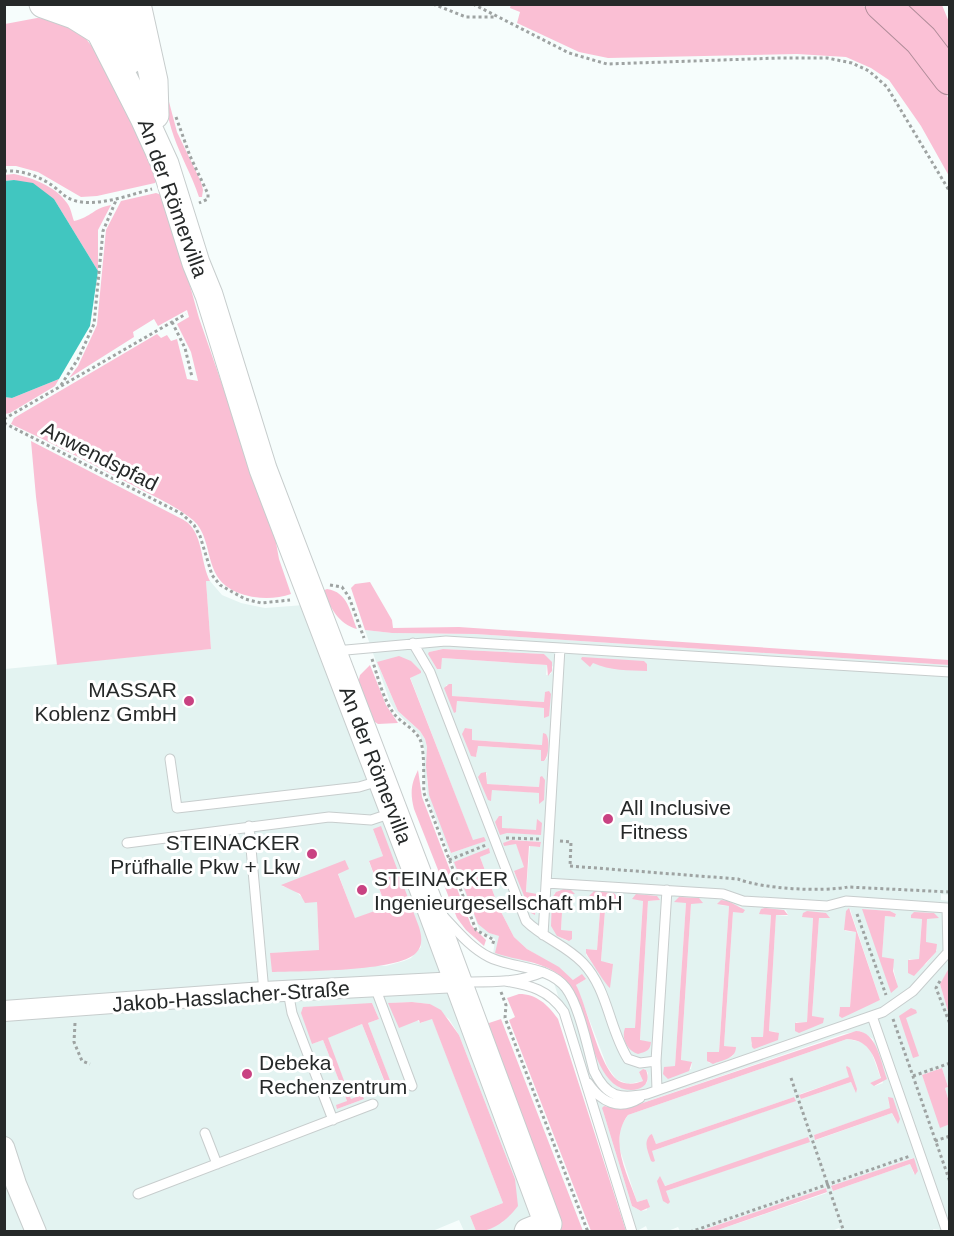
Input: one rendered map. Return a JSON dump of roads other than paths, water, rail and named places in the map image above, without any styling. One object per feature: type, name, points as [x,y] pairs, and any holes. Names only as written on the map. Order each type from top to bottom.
[{"type":"highway","points":[[882,4],[921,40],[950,78]]},
{"type":"street","points":[[43,4],[74,15],[98,30]]},
{"type":"street","name":"An der Römervilla","points":[[86,4],[144,118],[172,184],[263,470],[459,982],[543,1229]]},
{"type":"street","name":"An der Römervilla","points":[[109,4],[130,61],[192,190],[209,295]]},
{"type":"street","points":[[137,4],[154,81],[155,115]]},
{"type":"street","name":"Jakob-Hasslacher-Straße","points":[[4,1011],[264,992],[459,982]]},
{"type":"street","points":[[4,1147],[16,1184],[36,1232]]},
{"type":"lane","points":[[332,652],[446,641],[950,672]]},
{"type":"lane","points":[[413,643],[433,679],[526,921],[578,958],[596,980],[618,1045],[628,1059],[640,1063],[656,1061]]},
{"type":"lane","points":[[543,935],[560,648]]},
{"type":"lane","points":[[170,759],[177,808],[359,787],[382,780]]},
{"type":"lane","points":[[127,843],[329,817],[371,820],[394,812]]},
{"type":"lane","points":[[249,826],[264,992]]},
{"type":"lane","points":[[546,883],[723,894],[743,901],[827,906],[846,901],[947,908],[949,951],[913,992],[890,1008],[657,1090],[630,1103],[612,1104],[601,1098],[584,1077]]},
{"type":"lane","points":[[657,1090],[656,1061],[667,890]]},
{"type":"lane","points":[[428,901],[468,941],[490,957],[555,977],[569,992],[575,1005],[594,1071],[603,1086],[618,1096],[631,1097],[647,1094]]},
{"type":"lane","points":[[459,982],[501,981],[532,977],[543,972]]},
{"type":"lane","points":[[501,981],[526,984],[540,989],[561,1006],[567,1018],[632,1232]]},
{"type":"lane","points":[[375,987],[412,1086]]},
{"type":"lane","points":[[288,991],[292,1013],[333,1119]]},
{"type":"lane","points":[[872,1016],[947,1232]]},
{"type":"lane","points":[[138,1194],[373,1104]]},
{"type":"lane","points":[[205,1133],[217,1164]]},
{"type":"water","points":[[4,181],[33,183],[54,199],[98,271],[90,326],[59,379],[12,398],[4,397]]},
{"type":"place","name":"MASSAR Koblenz GmbH","points":[[189,701]]},
{"type":"place","name":"All Inclusive Fitness","points":[[608,819]]},
{"type":"place","name":"STEINACKER Prüfhalle Pkw + Lkw","points":[[312,854]]},
{"type":"place","name":"STEINACKER Ingenieurgesellschaft mbH","points":[[362,890]]},
{"type":"place","name":"Debeka Rechenzentrum","points":[[247,1074]]}]
